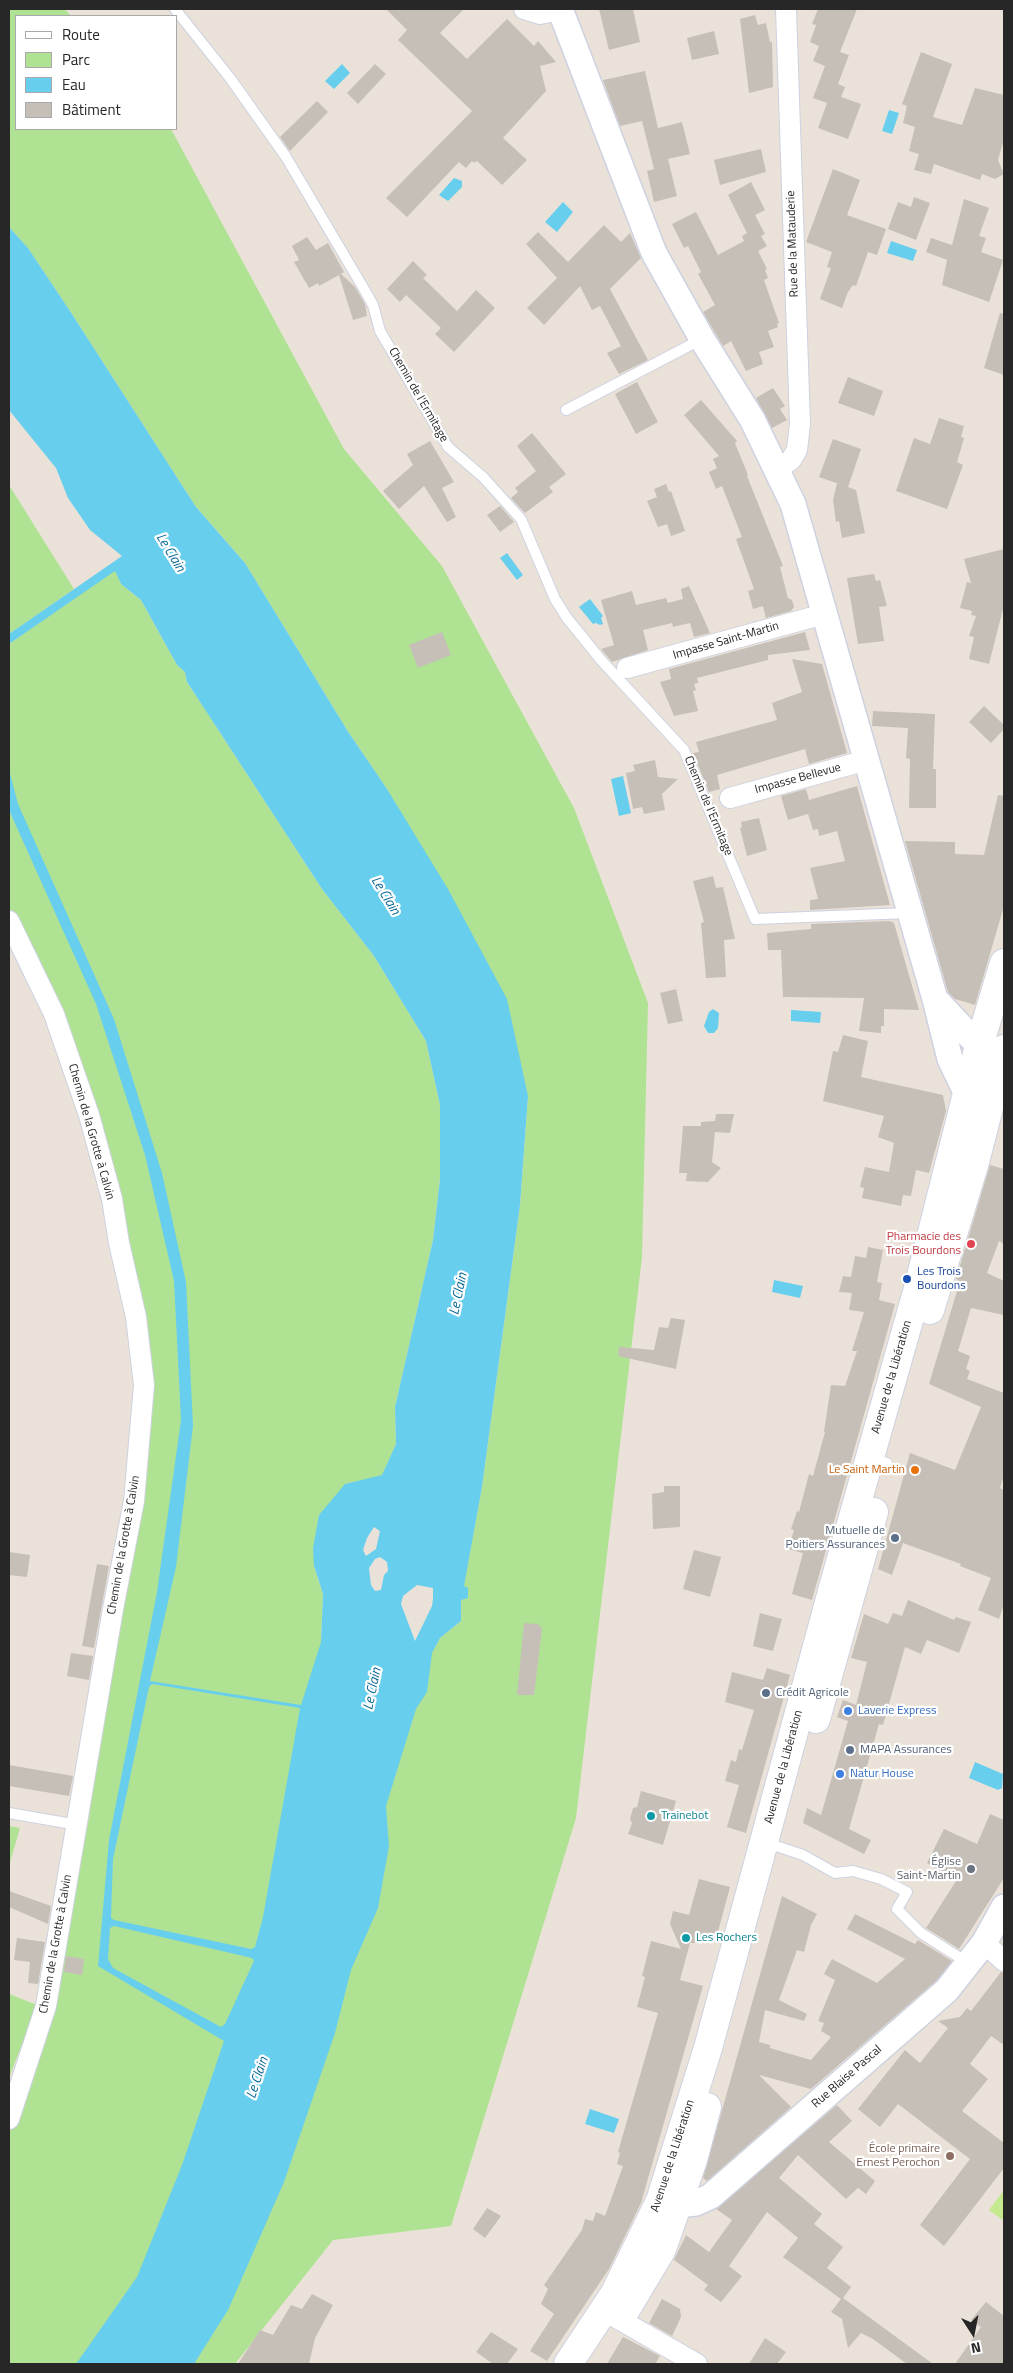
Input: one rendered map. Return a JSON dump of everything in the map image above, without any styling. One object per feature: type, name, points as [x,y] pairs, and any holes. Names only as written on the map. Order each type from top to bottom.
[{"type":"main road","points":[[991,1048],[1004,963]]},
{"type":"main road","name":"Avenue de la Libération","points":[[938,1250],[966,1092],[991,1048]]},
{"type":"main road","name":"Avenue de la Libération","points":[[568,2364],[611,2316],[662,2249],[669,2203],[708,2048],[771,1844],[938,1250],[995,1104],[991,1048]]},
{"type":"main road","name":"Avenue de la Libération","points":[[669,2203],[693,2160],[771,1844],[784,1782],[844,1586]]},
{"type":"main road","name":"Avenue de la Libération","points":[[590,2364],[611,2316]]},
{"type":"street","points":[[524,9],[540,14],[560,9],[654,253],[702,339],[752,419],[793,504],[935,998],[950,1059],[966,1092],[995,1104]]},
{"type":"street","name":"Rue de la Matauderie","points":[[777,469],[791,460],[796,450],[800,424],[786,9]]},
{"type":"street","name":"Impasse Saint-Martin","points":[[627,668],[824,614]]},
{"type":"street","name":"Impasse Bellevue","points":[[730,798],[867,760]]},
{"type":"street","name":"Chemin de la Grotte à Calvin","points":[[9,921],[54,1014],[89,1114],[112,1199],[119,1243],[136,1317],[144,1385],[134,1501],[113,1609],[46,2006],[9,2119]]},
{"type":"street","points":[[935,998],[991,1048]]},
{"type":"street","name":"Rue Blaise Pascal","points":[[669,2203],[696,2203],[711,2196],[947,1990],[984,1943],[1004,1907]]},
{"type":"street","points":[[984,1943],[1004,1961]]},
{"type":"street","points":[[611,2316],[697,2364]]},
{"type":"lane","name":"Chemin de l'Ermitage","points":[[175,9],[230,78],[286,157],[373,305],[380,331],[448,447],[483,477],[521,519],[555,599],[567,618],[601,660],[684,750],[755,919],[910,913]]},
{"type":"lane","points":[[566,410],[702,339]]},
{"type":"lane","points":[[9,1813],[78,1825]]},
{"type":"lane","points":[[771,1844],[803,1856],[835,1873],[853,1871],[881,1879],[906,1892],[897,1909],[921,1933],[968,1963]]},
{"type":"green space","points":[[9,9],[65,9],[70,15],[15,15],[15,130],[172,130],[344,449],[442,566],[574,808],[648,1003],[642,1257],[576,1818],[451,2226],[333,2240],[235,2364],[9,2364],[9,2133],[48,2027],[89,1818],[144,1385],[89,1115],[9,921],[9,644],[115,570],[121,584],[141,600],[177,665],[185,672],[187,682],[322,889],[374,956],[426,1041],[440,1105],[440,1179],[433,1240],[395,1407],[396,1444],[382,1476],[345,1484],[314,1567],[323,1594],[321,1642],[431,1653],[440,1638],[461,1621],[461,1600],[482,1487],[520,1205],[528,1096],[387,789],[347,730],[245,563],[196,507],[28,248],[9,227]]},
{"type":"green space","points":[[9,485],[74,589],[9,634]]},
{"type":"green space","points":[[9,1826],[20,1828],[9,1866]]},
{"type":"green space","points":[[9,1994],[37,2005],[9,2078]]},
{"type":"green space","points":[[1004,2190],[1004,2221],[989,2210]]},
{"type":"water","points":[[342,64],[350,73],[334,89],[325,81]]},
{"type":"water","points":[[889,110],[899,113],[892,134],[882,131]]},
{"type":"water","points":[[454,178],[462,181],[462,187],[448,201],[439,195]]},
{"type":"water","points":[[563,202],[573,212],[557,232],[545,222]]},
{"type":"water","name":"Le Clain","points":[[9,227],[28,248],[196,507],[245,563],[347,730],[387,789],[448,889],[507,999],[528,1096],[520,1205],[482,1487],[464,1586],[468,1588],[468,1598],[461,1600],[461,1621],[440,1638],[432,1653],[427,1692],[416,1709],[386,1806],[389,1846],[378,1908],[351,1970],[335,2033],[284,2182],[228,2310],[194,2364],[76,2364],[137,2277],[182,2165],[224,2041],[98,1966],[109,1840],[157,1592],[181,1420],[174,1281],[145,1155],[96,1004],[9,810],[9,770],[18,804],[114,1019],[162,1173],[186,1282],[193,1426],[176,1567],[150,1681],[301,1705],[321,1642],[323,1594],[314,1566],[313,1548],[319,1515],[345,1484],[382,1475],[396,1444],[395,1407],[433,1240],[440,1179],[440,1105],[426,1041],[374,956],[322,889],[187,682],[185,672],[177,665],[141,600],[121,584],[115,571],[9,644],[9,634],[122,556],[90,530],[68,498],[56,468],[9,410]],"holes":[[[374,1527],[380,1531],[376,1549],[366,1556],[363,1550],[367,1538]],[[380,1557],[387,1562],[388,1571],[384,1575],[381,1590],[375,1591],[371,1585],[369,1568],[375,1559]],[[417,1585],[433,1588],[432,1606],[415,1641],[401,1604],[403,1596]],[[152,1684],[300,1708],[263,1917],[255,1947],[251,1949],[114,1920],[111,1918],[113,1859],[149,1687]],[[114,1926],[252,1958],[254,1961],[225,2024],[221,2027],[113,1968],[108,1959],[110,1928]]]},
{"type":"water","points":[[891,241],[917,250],[913,261],[887,253]]},
{"type":"water","points":[[507,553],[523,575],[517,580],[500,558]]},
{"type":"water","points":[[590,599],[603,616],[601,618],[603,624],[593,624],[579,607]]},
{"type":"water","points":[[623,776],[631,813],[619,816],[611,779]]},
{"type":"water","points":[[713,1009],[719,1013],[718,1028],[714,1033],[708,1033],[704,1026],[709,1012]]},
{"type":"water","points":[[791,1010],[821,1012],[820,1023],[791,1021]]},
{"type":"water","points":[[774,1280],[803,1286],[800,1298],[772,1292]]},
{"type":"water","points":[[975,1762],[1003,1774],[1002,1788],[998,1790],[969,1778]]},
{"type":"water","points":[[590,2109],[619,2119],[614,2133],[585,2124]]},
{"type":"building","points":[[386,9],[464,9],[440,33],[467,59],[507,19],[534,46],[538,41],[556,62],[540,66],[546,91],[503,138],[527,160],[502,185],[477,161],[474,163],[472,161],[466,168],[459,162],[407,217],[386,198],[472,111],[398,40],[407,30]]},
{"type":"building","points":[[599,9],[633,9],[640,42],[609,50]]},
{"type":"building","points":[[818,9],[857,9],[840,52],[849,55],[838,84],[845,87],[841,97],[861,104],[848,139],[818,128],[827,103],[813,98],[825,66],[813,61],[819,46],[810,42],[816,25],[812,24]]},
{"type":"building","points":[[755,15],[758,25],[766,23],[770,42],[772,42],[773,87],[749,93],[740,19]]},
{"type":"building","points":[[714,31],[719,54],[692,60],[687,38]]},
{"type":"building","points":[[921,52],[952,64],[933,117],[962,125],[975,88],[1004,95],[1004,139],[998,160],[1004,174],[995,179],[982,174],[980,180],[934,164],[931,174],[914,170],[919,154],[909,151],[915,127],[903,123],[907,106],[902,104]]},
{"type":"building","points":[[375,64],[386,74],[358,104],[347,93]]},
{"type":"building","points":[[645,71],[658,128],[682,122],[690,154],[668,159],[677,196],[654,202],[647,171],[654,169],[642,121],[620,126],[603,80]]},
{"type":"building","points":[[317,101],[328,112],[290,151],[280,137]]},
{"type":"building","points":[[761,149],[766,172],[720,185],[714,160]]},
{"type":"building","points":[[833,169],[860,180],[847,215],[886,229],[877,255],[868,252],[856,286],[853,285],[848,292],[842,308],[820,299],[831,268],[827,267],[832,252],[806,242]]},
{"type":"building","points":[[751,182],[765,210],[755,215],[765,234],[761,236],[767,246],[758,251],[767,269],[765,270],[768,278],[764,280],[779,323],[777,324],[778,327],[768,331],[774,347],[759,352],[763,364],[746,371],[731,341],[723,346],[703,312],[715,305],[698,274],[701,272],[688,246],[684,248],[672,224],[696,212],[718,255],[744,241],[742,236],[747,233],[728,195]]},
{"type":"building","points":[[914,197],[930,203],[916,240],[888,229],[898,202],[911,207]]},
{"type":"building","points":[[964,199],[989,208],[979,236],[986,238],[981,252],[1003,260],[989,302],[942,285],[947,260],[926,252],[931,238],[952,245]]},
{"type":"building","points":[[604,225],[621,242],[630,233],[641,258],[610,289],[648,360],[619,374],[607,353],[621,346],[600,306],[592,310],[580,286],[544,325],[527,308],[557,278],[526,244],[538,232],[568,262]]},
{"type":"building","points":[[307,237],[316,250],[328,243],[344,272],[341,274],[355,287],[365,304],[367,316],[353,320],[339,275],[319,286],[318,283],[309,288],[294,262],[299,260],[292,246]]},
{"type":"building","points":[[413,261],[427,275],[423,278],[457,311],[476,290],[495,308],[454,352],[435,334],[441,328],[406,295],[400,302],[387,289]]},
{"type":"building","points":[[1000,313],[1004,314],[1004,375],[984,368]]},
{"type":"building","points":[[848,377],[883,391],[874,416],[838,403]]},
{"type":"building","points":[[637,382],[658,422],[636,434],[615,394]]},
{"type":"building","points":[[773,388],[785,406],[780,409],[787,420],[772,428],[756,398]]},
{"type":"building","points":[[701,400],[737,441],[735,443],[747,476],[783,566],[780,567],[788,598],[792,600],[794,607],[791,611],[766,618],[763,606],[753,609],[748,591],[754,589],[736,539],[742,537],[722,486],[716,489],[709,472],[717,468],[713,459],[719,456],[684,415]]},
{"type":"building","points":[[939,418],[964,426],[961,437],[964,438],[957,462],[963,465],[947,509],[896,491],[914,438],[930,444]]},
{"type":"building","points":[[532,433],[566,474],[549,487],[553,492],[525,513],[511,498],[518,492],[515,488],[536,471],[517,446]]},
{"type":"building","points":[[833,439],[861,449],[848,487],[819,477]]},
{"type":"building","points":[[430,441],[454,482],[442,488],[456,517],[447,522],[424,486],[399,509],[383,491],[413,465],[407,454]]},
{"type":"building","points":[[837,483],[856,490],[865,533],[842,538],[839,521],[836,522],[833,500]]},
{"type":"building","points":[[666,484],[669,492],[671,491],[685,531],[671,536],[667,524],[658,527],[647,501],[657,497],[654,489]]},
{"type":"building","points":[[500,506],[514,522],[500,532],[487,515]]},
{"type":"building","points":[[1004,549],[1004,605],[989,664],[969,659],[974,637],[969,636],[976,616],[971,615],[972,611],[960,608],[967,582],[971,583],[964,559]]},
{"type":"building","points":[[874,574],[876,581],[880,580],[887,606],[879,607],[884,641],[858,644],[847,578]]},
{"type":"building","points":[[689,586],[710,633],[694,637],[690,623],[673,627],[672,623],[643,630],[648,650],[612,662],[601,649],[614,645],[601,600],[632,591],[636,605],[666,598],[668,603],[683,599],[681,589]]},
{"type":"building","points":[[442,632],[451,655],[418,668],[409,645]]},
{"type":"building","points":[[805,632],[810,650],[768,655],[768,660],[697,678],[698,683],[694,684],[696,690],[693,691],[698,711],[674,716],[660,682],[671,679],[669,669]]},
{"type":"building","points":[[792,659],[822,664],[847,753],[809,764],[805,749],[717,775],[720,789],[709,792],[693,753],[699,752],[696,742],[777,720],[772,703],[802,692]]},
{"type":"building","points":[[984,706],[1004,725],[1004,729],[991,743],[969,722]]},
{"type":"building","points":[[873,711],[935,714],[933,769],[936,769],[936,808],[909,808],[910,759],[906,758],[908,728],[872,726]]},
{"type":"building","points":[[655,760],[658,777],[678,779],[662,794],[665,810],[644,814],[642,807],[633,809],[626,773],[635,771],[633,765]]},
{"type":"building","points":[[857,786],[890,905],[810,910],[810,900],[818,899],[810,868],[845,861],[837,831],[819,836],[818,829],[813,830],[808,814],[788,820],[781,796],[806,789],[809,800]]},
{"type":"building","points":[[998,795],[1004,796],[1004,906],[975,1005],[955,999],[948,992],[905,841],[955,842],[955,854],[984,855]]},
{"type":"building","points":[[759,818],[767,850],[747,856],[740,828],[742,827],[741,822]]},
{"type":"building","points":[[713,876],[716,888],[723,887],[735,939],[724,940],[726,977],[706,978],[701,923],[704,922],[693,881]]},
{"type":"building","points":[[890,921],[894,923],[919,1010],[884,1009],[884,1026],[881,1026],[881,1033],[859,1031],[864,998],[783,997],[781,950],[768,950],[767,933],[811,929],[811,924]]},
{"type":"building","points":[[676,989],[683,1021],[668,1024],[660,993]]},
{"type":"building","points":[[843,1035],[868,1041],[861,1077],[943,1095],[946,1111],[929,1173],[916,1170],[911,1196],[903,1195],[901,1206],[862,1198],[864,1188],[860,1187],[865,1167],[889,1172],[894,1143],[878,1137],[884,1116],[823,1101],[833,1051],[838,1052]]},
{"type":"building","points":[[716,1114],[734,1114],[730,1133],[715,1132],[712,1162],[721,1168],[708,1182],[686,1181],[687,1173],[679,1173],[683,1126],[701,1126],[701,1122],[715,1121]]},
{"type":"building","points":[[990,1165],[1004,1169],[1004,1244],[999,1241],[987,1273],[1004,1281],[1004,1315],[971,1308],[958,1351],[970,1356],[966,1369],[970,1371],[967,1379],[1004,1393],[1004,1475],[1000,1488],[1004,1490],[1004,1604],[999,1619],[978,1610],[991,1578],[960,1566],[961,1564],[903,1543],[892,1575],[878,1569],[910,1453],[955,1470],[981,1407],[929,1384],[960,1281],[956,1279]]},
{"type":"building","points":[[868,1247],[883,1250],[877,1282],[882,1283],[879,1300],[895,1304],[812,1600],[792,1594],[803,1553],[788,1549],[794,1530],[791,1529],[797,1511],[799,1512],[809,1474],[813,1476],[825,1432],[831,1385],[845,1386],[857,1351],[852,1351],[864,1312],[849,1310],[852,1293],[839,1292],[843,1276],[851,1277],[855,1256],[866,1258]]},
{"type":"building","points":[[671,1318],[685,1320],[676,1369],[618,1356],[619,1347],[654,1350],[659,1327],[668,1328]]},
{"type":"building","points":[[664,1486],[680,1486],[680,1527],[653,1529],[652,1494],[664,1492]]},
{"type":"building","points":[[694,1550],[721,1557],[710,1597],[683,1589]]},
{"type":"building","points":[[9,1552],[30,1555],[27,1577],[9,1575]]},
{"type":"building","points":[[97,1564],[109,1566],[94,1648],[82,1646]]},
{"type":"building","points":[[908,1600],[954,1620],[956,1617],[971,1622],[959,1653],[927,1640],[921,1654],[905,1647],[883,1725],[879,1724],[849,1829],[871,1840],[864,1854],[803,1823],[807,1808],[821,1815],[848,1721],[837,1717],[843,1700],[856,1705],[867,1662],[851,1658],[864,1614],[888,1624],[893,1613],[902,1616]]},
{"type":"building","points":[[760,1613],[782,1619],[773,1651],[753,1646]]},
{"type":"building","points":[[524,1623],[538,1624],[542,1629],[534,1695],[517,1695]]},
{"type":"building","points":[[71,1653],[93,1656],[89,1680],[67,1676]]},
{"type":"building","points":[[767,1668],[790,1675],[746,1833],[727,1827],[739,1785],[725,1781],[731,1760],[736,1762],[739,1749],[742,1750],[754,1710],[725,1702],[732,1672],[763,1680]]},
{"type":"building","points":[[9,1765],[73,1776],[69,1796],[9,1786]]},
{"type":"building","name":"Trainebot","points":[[641,1791],[676,1801],[663,1845],[628,1834],[632,1823],[630,1819],[633,1808],[637,1807]]},
{"type":"building","points":[[990,1814],[1004,1820],[1004,1878],[959,1949],[926,1928],[956,1881],[927,1863],[944,1829],[977,1844]]},
{"type":"building","points":[[699,1879],[730,1887],[716,1939],[704,1937],[702,1940],[699,1939],[697,1943],[690,1943],[680,1980],[703,1986],[641,2203],[609,2269],[547,2361],[530,2351],[554,2314],[541,2304],[548,2289],[544,2285],[582,2230],[585,2219],[593,2221],[596,2212],[605,2216],[623,2166],[617,2164],[620,2153],[618,2152],[658,2013],[637,2007],[645,1977],[642,1976],[651,1941],[681,1949],[670,1924],[673,1911],[689,1915]]},
{"type":"building","points":[[9,1891],[51,1906],[48,1924],[9,1907]]},
{"type":"building","points":[[782,1896],[817,1914],[811,1925],[804,1952],[797,1950],[779,2000],[807,2014],[804,2021],[765,2010],[759,2042],[770,2045],[770,2048],[811,2060],[831,2037],[821,2031],[824,2023],[818,2021],[835,1980],[824,1974],[832,1959],[877,1983],[905,1959],[847,1929],[855,1914],[915,1944],[918,1940],[952,1961],[937,1980],[811,2089],[759,2075],[791,2107],[707,2181],[703,2178]]},
{"type":"building","points":[[17,1938],[45,1942],[38,1984],[28,1983],[30,1962],[14,1960]]},
{"type":"building","points":[[66,1956],[84,1959],[82,1975],[64,1972]]},
{"type":"building","points":[[1001,1972],[1004,1973],[1004,2045],[991,2036],[970,2064],[988,2079],[962,2111],[1004,2143],[1004,2168],[944,2246],[920,2225],[970,2159],[898,2104],[880,2127],[858,2109],[905,2050],[920,2063],[948,2028],[938,2021],[960,2017],[967,2008],[971,2011]]},
{"type":"building","points":[[837,2105],[852,2121],[829,2142],[875,2181],[866,2194],[858,2188],[846,2199],[798,2155],[779,2178],[822,2214],[814,2224],[843,2247],[827,2268],[851,2287],[843,2298],[933,2364],[907,2364],[873,2339],[861,2333],[848,2348],[842,2319],[831,2312],[841,2299],[783,2257],[798,2238],[767,2212],[729,2266],[742,2276],[721,2302],[704,2290],[708,2285],[674,2260],[686,2235],[709,2252],[732,2220],[716,2209]]},
{"type":"building","points":[[487,2208],[501,2216],[485,2238],[473,2229]]},
{"type":"building","points":[[312,2294],[333,2305],[315,2338],[309,2364],[238,2364],[260,2330],[273,2335],[291,2305],[302,2309]]},
{"type":"building","points":[[662,2299],[680,2309],[681,2317],[672,2336],[649,2323]]},
{"type":"building","points":[[986,2302],[1004,2316],[1004,2364],[955,2364],[981,2327],[971,2320]]},
{"type":"building","points":[[491,2332],[518,2349],[507,2364],[493,2364],[476,2352]]},
{"type":"building","points":[[623,2337],[660,2356],[655,2364],[607,2364]]},
{"type":"building","points":[[765,2338],[786,2352],[777,2364],[749,2364]]},
{"type":"place","name":"Pharmacie des Trois Bourdons","points":[[971,1244]]},
{"type":"place","name":"Les Trois Bourdons","points":[[907,1279]]},
{"type":"place","name":"Le Saint Martin","points":[[915,1470]]},
{"type":"place","name":"Mutuelle de Poitiers Assurances","points":[[895,1538]]},
{"type":"place","name":"Crédit Agricole","points":[[766,1693]]},
{"type":"place","name":"Laverie Express","points":[[848,1711]]},
{"type":"place","name":"MAPA Assurances","points":[[850,1750]]},
{"type":"place","name":"Natur House","points":[[840,1774]]},
{"type":"place","name":"Trainebot","points":[[651,1816]]},
{"type":"place","name":"Église Saint-Martin","points":[[971,1869]]},
{"type":"place","name":"Les Rochers","points":[[686,1938]]},
{"type":"place","name":"École primaire Ernest Perochon","points":[[950,2156]]}]
